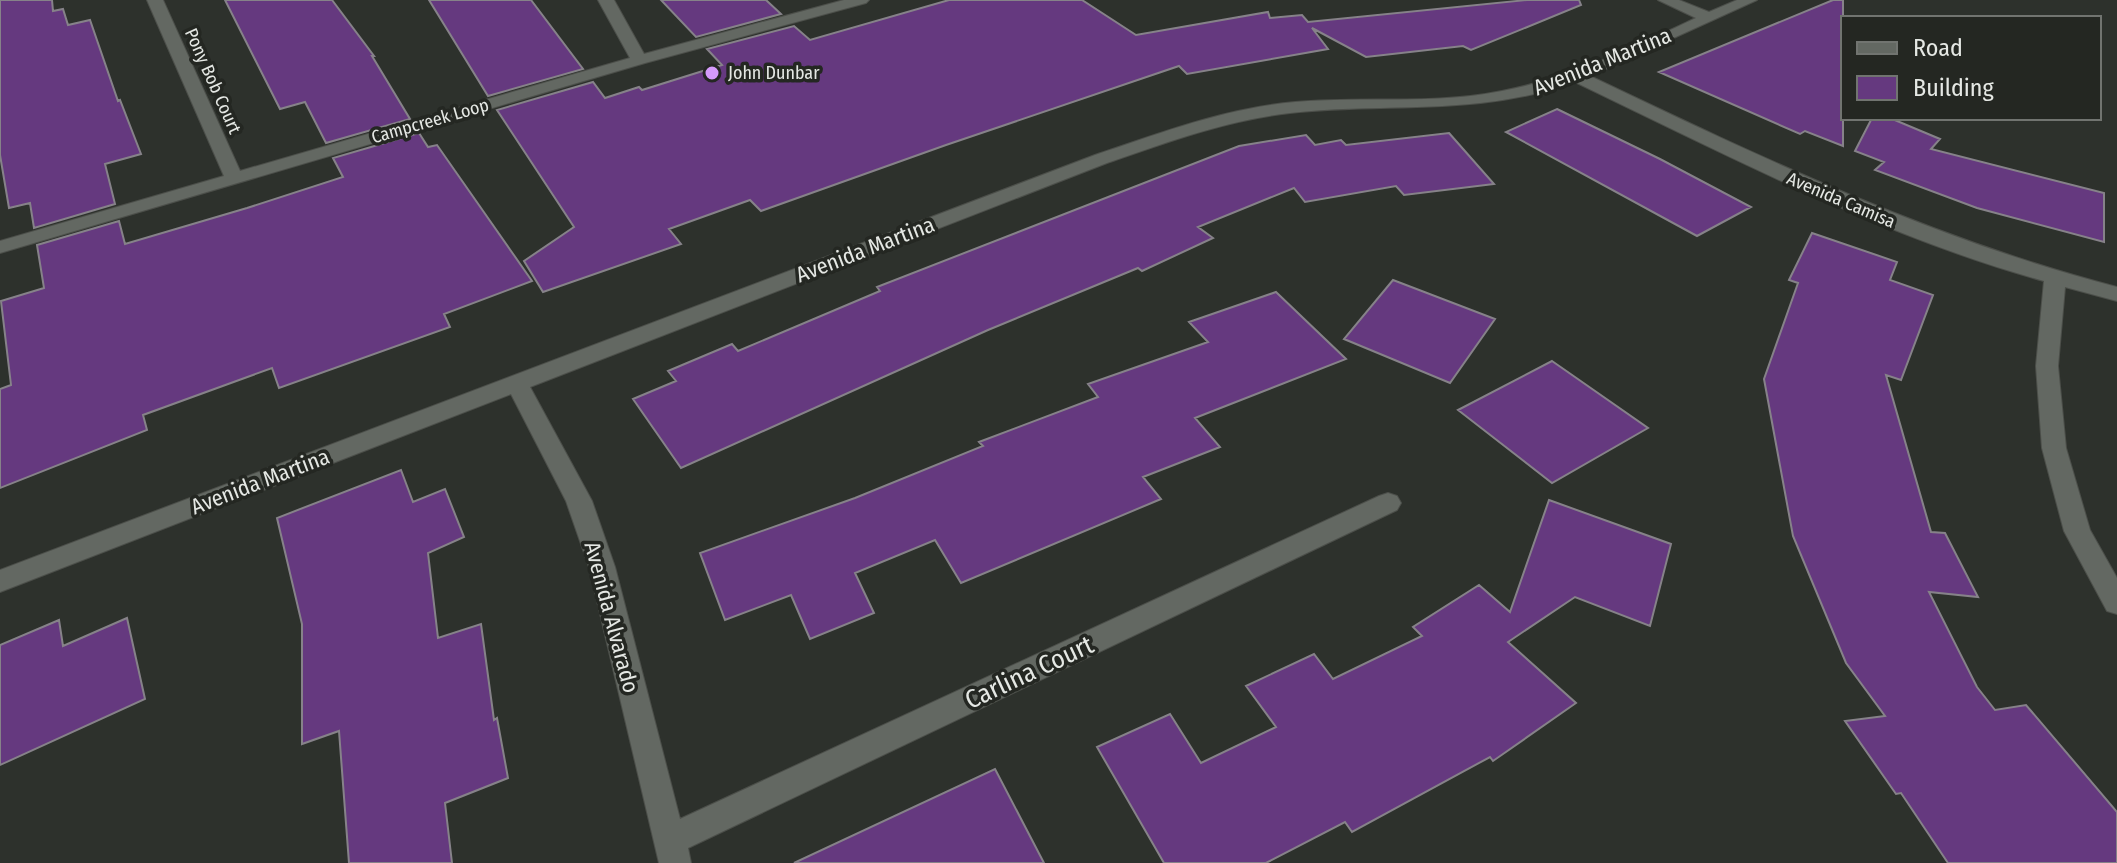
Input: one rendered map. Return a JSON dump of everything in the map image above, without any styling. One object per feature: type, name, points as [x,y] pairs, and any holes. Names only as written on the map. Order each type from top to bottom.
[{"type":"street","name":"Pony Bob Court","points":[[155,0],[234,178]]},
{"type":"street","points":[[606,0],[639,60]]},
{"type":"street","name":"Campcreek Loop","points":[[0,247],[639,60],[861,0]]},
{"type":"street","points":[[1666,0],[1709,18]]},
{"type":"street","name":"Avenida Martina","points":[[0,581],[1101,159],[1202,124],[1246,113],[1293,107],[1454,102],[1498,97],[1577,76],[1749,0]]},
{"type":"street","name":"Avenida Camisa","points":[[1577,76],[1792,179],[1904,227],[2055,279],[2117,294]]},
{"type":"street","points":[[2055,279],[2047,366],[2054,448],[2077,531],[2117,603]]},
{"type":"street","name":"Avenida Alvarado","points":[[517,383],[579,501],[602,567],[672,852]]},
{"type":"street","name":"Carlina Court","points":[[672,852],[1388,503]]},
{"type":"building","points":[[0,0],[52,0],[53,11],[63,9],[68,25],[90,20],[118,101],[141,154],[105,164],[115,204],[34,228],[30,203],[9,208],[0,155]]},
{"type":"building","points":[[225,0],[332,0],[374,56],[410,119],[326,143],[305,102],[280,109]]},
{"type":"building","points":[[429,0],[531,0],[583,69],[488,96]]},
{"type":"building","points":[[661,0],[766,0],[781,14],[696,37]]},
{"type":"building","points":[[949,0],[1082,0],[1136,35],[1268,12],[1270,18],[1302,15],[1308,22],[1527,0],[1579,0],[1581,5],[1471,50],[1463,46],[1366,57],[1312,28],[1328,49],[1187,74],[1179,66],[761,211],[750,200],[669,229],[681,244],[543,292],[524,261],[574,227],[497,110],[593,82],[605,98],[639,87],[642,90],[722,65],[707,49],[794,26],[810,40]]},
{"type":"building","points":[[1833,0],[1843,0],[1843,146],[1805,131],[1800,134],[1659,72]]},
{"type":"building","points":[[1557,109],[1751,207],[1697,236],[1506,132]]},
{"type":"building","points":[[1871,120],[1895,120],[1940,139],[1931,149],[2104,193],[2104,242],[1977,208],[1875,170],[1884,162],[1855,151]]},
{"type":"building","points":[[419,133],[428,147],[437,145],[532,281],[444,314],[450,327],[279,388],[272,368],[143,415],[147,430],[0,488],[0,389],[11,385],[1,301],[44,288],[37,245],[119,221],[125,244],[343,177],[333,158]]},
{"type":"building","points":[[1449,133],[1494,184],[1404,195],[1396,186],[1305,202],[1294,188],[1198,227],[1213,238],[1142,271],[1138,268],[988,330],[681,468],[633,399],[676,381],[668,371],[732,344],[738,351],[880,291],[877,287],[1239,146],[1306,135],[1315,145],[1341,140],[1346,145]]},
{"type":"building","points":[[1812,233],[1897,262],[1890,280],[1933,295],[1901,380],[1886,375],[1931,532],[1945,533],[1978,597],[1929,592],[1977,687],[1995,710],[2026,705],[2117,812],[2117,863],[1948,863],[1901,793],[1896,794],[1845,721],[1885,716],[1846,663],[1793,536],[1764,379],[1798,283],[1789,280]]},
{"type":"building","points":[[1393,280],[1495,319],[1450,383],[1344,339]]},
{"type":"building","points":[[1276,292],[1346,359],[1195,418],[1220,447],[1143,477],[1161,499],[961,583],[935,540],[855,573],[874,613],[810,639],[791,595],[725,620],[700,553],[855,498],[983,446],[979,442],[1098,397],[1088,384],[1208,342],[1189,322]]},
{"type":"building","points":[[1552,361],[1648,428],[1552,483],[1458,410]]},
{"type":"building","points":[[401,470],[413,502],[445,489],[464,537],[428,553],[438,638],[481,624],[494,720],[497,718],[508,778],[445,803],[452,863],[349,863],[339,731],[302,744],[302,624],[277,518]]},
{"type":"building","points":[[1549,500],[1671,544],[1650,626],[1575,597],[1508,642],[1576,703],[1493,761],[1490,757],[1352,832],[1345,822],[1266,863],[1164,863],[1097,747],[1170,714],[1201,763],[1276,727],[1246,686],[1314,654],[1333,679],[1422,636],[1413,627],[1479,585],[1510,612]]},
{"type":"building","points":[[127,618],[145,699],[0,765],[0,645],[59,620],[63,646]]},
{"type":"building","points":[[995,769],[1044,863],[794,863]]},
{"type":"place","name":"John Dunbar","points":[[712,73]]}]
